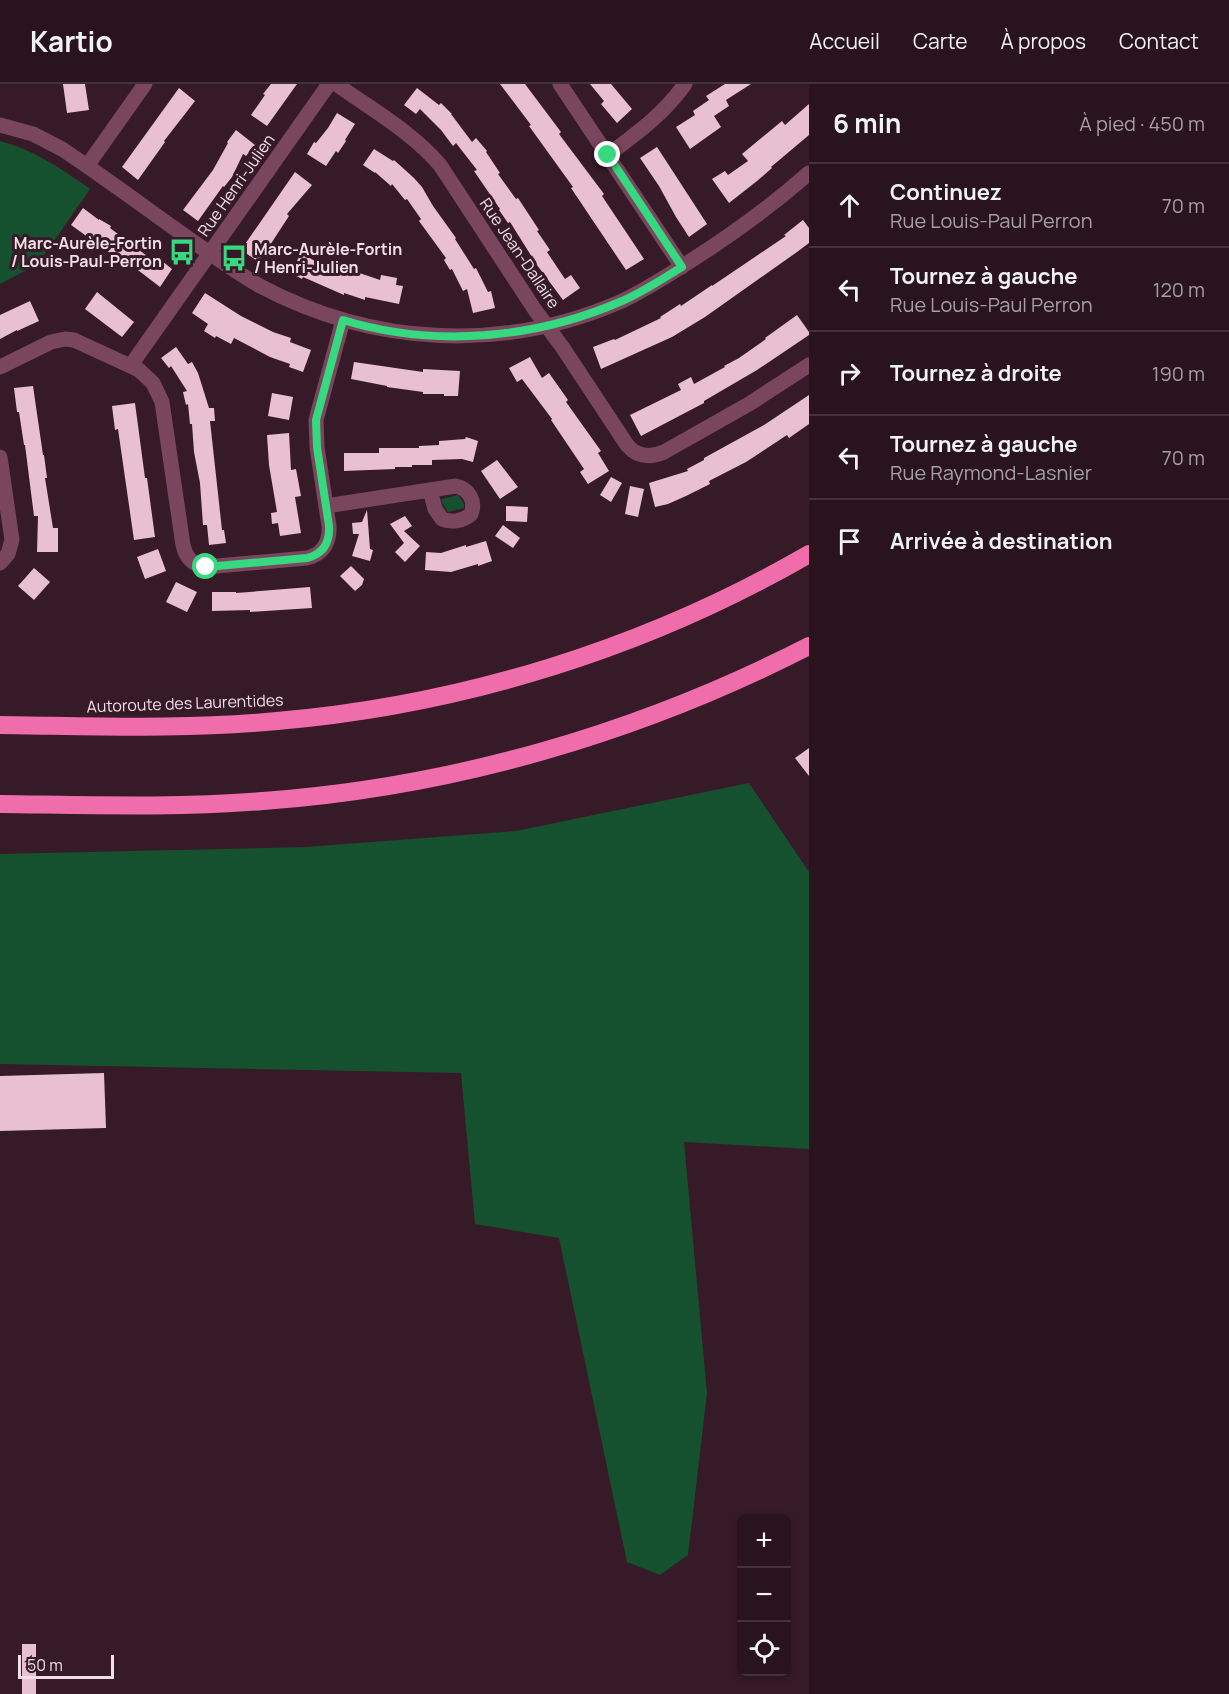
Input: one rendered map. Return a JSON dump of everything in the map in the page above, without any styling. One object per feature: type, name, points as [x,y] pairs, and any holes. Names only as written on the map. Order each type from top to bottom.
[{"type":"highway","name":"Autoroute des Laurentides","points":[[0,725],[136,726],[264,723],[352,712],[435,697],[549,668],[628,640],[720,600],[809,554]]},
{"type":"highway","points":[[0,804],[173,805],[252,802],[340,794],[434,778],[552,749],[630,724],[716,691],[809,646]]},
{"type":"street","points":[[87,166],[145,84]]},
{"type":"street","name":"Rue Henri-Julien","points":[[131,365],[329,84]]},
{"type":"street","name":"Rue Jean-Dallaire","points":[[336,84],[407,135],[435,159],[535,310],[633,451],[642,456],[658,454],[763,396],[809,365]]},
{"type":"street","points":[[560,84],[682,267]]},
{"type":"street","points":[[608,155],[657,117],[685,84]]},
{"type":"street","points":[[0,125],[21,130],[62,149],[234,271],[260,286],[313,310],[343,320],[388,331],[440,336],[493,335],[547,326],[622,301],[682,267],[748,222],[809,173]]},
{"type":"street","points":[[0,367],[46,344],[65,339],[79,341],[131,365],[149,378],[160,395],[183,545],[191,561],[211,567],[307,558],[317,555],[324,549],[329,536],[316,437],[316,420],[343,320]]},
{"type":"street","points":[[0,457],[12,540],[8,554],[0,563]]},
{"type":"street","points":[[326,506],[430,490]]},
{"type":"green space","points":[[0,141],[36,155],[90,189],[38,264],[0,284]]},
{"type":"green space","points":[[458,495],[464,508],[448,512],[442,499]]},
{"type":"green space","points":[[749,783],[809,872],[809,1149],[684,1142],[707,1393],[688,1555],[660,1575],[627,1562],[559,1238],[475,1224],[461,1073],[0,1064],[0,854],[306,847],[516,831]]},
{"type":"building","points":[[63,84],[85,84],[89,110],[67,113]]},
{"type":"building","points":[[271,84],[297,84],[267,126],[251,115]]},
{"type":"building","points":[[500,84],[525,84],[604,194],[602,196],[644,259],[626,270],[571,188],[573,187],[529,126],[531,125]]},
{"type":"building","points":[[590,84],[611,84],[632,109],[617,123],[601,104],[604,101]]},
{"type":"building","points":[[725,84],[751,84],[726,100],[729,106],[714,116],[721,127],[690,149],[676,127],[695,115],[693,111],[709,100],[706,96]]},
{"type":"building","points":[[179,88],[195,101],[138,180],[122,167]]},
{"type":"building","points":[[417,88],[439,105],[441,103],[472,142],[476,138],[487,151],[500,173],[498,174],[516,199],[518,198],[539,230],[537,231],[550,250],[547,252],[565,279],[571,275],[580,288],[563,300],[537,265],[510,222],[508,223],[499,210],[474,171],[477,170],[456,143],[453,146],[420,109],[416,114],[404,105]]},
{"type":"building","points":[[809,104],[809,135],[729,203],[712,179],[725,171],[728,175],[748,161],[742,154],[782,121],[785,125]]},
{"type":"building","points":[[337,113],[355,124],[338,153],[336,151],[326,166],[307,154]]},
{"type":"building","points":[[236,130],[255,145],[246,156],[243,154],[232,177],[198,221],[183,210],[213,170],[227,142]]},
{"type":"building","points":[[657,147],[707,224],[689,237],[640,158]]},
{"type":"building","points":[[374,149],[394,160],[422,187],[474,269],[476,268],[488,292],[491,291],[495,308],[473,313],[467,289],[463,291],[452,269],[450,270],[444,260],[446,258],[419,221],[421,219],[407,199],[405,200],[392,184],[391,186],[363,165]]},
{"type":"building","points":[[295,172],[312,185],[287,214],[289,216],[259,262],[241,250]]},
{"type":"building","points":[[83,208],[111,226],[110,228],[159,265],[162,261],[172,269],[160,287],[71,225]]},
{"type":"building","points":[[803,220],[809,228],[809,243],[797,252],[705,317],[672,337],[601,369],[593,347],[615,340],[661,318],[680,304],[681,306],[786,236],[784,235]]},
{"type":"building","points":[[301,253],[320,264],[321,261],[338,269],[339,266],[380,280],[381,275],[397,278],[396,285],[403,286],[399,304],[365,297],[365,300],[344,293],[344,295],[303,277],[302,279],[291,273]]},
{"type":"building","points":[[97,292],[134,322],[122,337],[85,309]]},
{"type":"building","points":[[205,293],[241,316],[291,338],[290,342],[311,350],[303,372],[234,338],[231,344],[204,331],[208,324],[192,313]]},
{"type":"building","points":[[30,301],[39,321],[0,339],[0,315]]},
{"type":"building","points":[[797,315],[809,335],[704,403],[641,436],[630,415],[681,390],[678,384],[691,377],[694,384],[725,367]]},
{"type":"building","points":[[176,347],[188,364],[192,362],[198,373],[209,408],[214,408],[215,421],[210,421],[222,530],[224,530],[226,543],[209,545],[207,525],[203,525],[192,424],[190,424],[188,404],[186,405],[183,392],[187,391],[171,366],[169,368],[161,358]]},
{"type":"building","points":[[530,357],[542,378],[549,373],[568,400],[566,402],[601,451],[598,453],[609,471],[588,484],[580,472],[584,469],[552,419],[522,379],[517,382],[509,368]]},
{"type":"building","points":[[354,362],[423,372],[423,369],[460,371],[458,396],[423,394],[423,392],[351,379]]},
{"type":"building","points":[[33,386],[53,528],[58,528],[58,552],[37,552],[38,516],[34,516],[25,445],[14,388]]},
{"type":"building","points":[[272,393],[293,397],[289,420],[268,416]]},
{"type":"building","points":[[809,395],[809,424],[789,438],[787,435],[746,462],[709,481],[710,484],[668,504],[655,507],[649,483],[688,471],[687,469],[704,458],[764,425]]},
{"type":"building","points":[[135,403],[155,537],[134,540],[118,429],[115,430],[112,406]]},
{"type":"building","points":[[289,433],[291,470],[296,469],[301,496],[295,497],[301,533],[280,536],[278,523],[272,524],[271,513],[277,512],[269,465],[267,435]]},
{"type":"building","points":[[466,437],[478,441],[473,462],[462,459],[432,460],[432,465],[344,471],[344,453],[379,453],[379,448],[419,448],[419,446],[439,445],[439,441],[465,439]]},
{"type":"building","points":[[497,460],[518,487],[500,499],[481,471]]},
{"type":"building","points":[[611,477],[622,483],[611,502],[600,495]]},
{"type":"building","points":[[630,486],[644,489],[638,517],[625,514]]},
{"type":"building","points":[[506,506],[528,507],[527,522],[506,521]]},
{"type":"building","points":[[367,510],[370,549],[373,550],[370,561],[352,556],[359,534],[353,534],[352,523],[362,522]]},
{"type":"building","points":[[405,516],[412,526],[404,531],[420,546],[405,562],[395,552],[404,543],[390,524]]},
{"type":"building","points":[[503,525],[520,538],[513,548],[495,536]]},
{"type":"building","points":[[486,541],[492,561],[451,572],[425,570],[426,552],[441,553]]},
{"type":"building","points":[[158,549],[166,571],[145,579],[137,557]]},
{"type":"building","points":[[351,566],[364,579],[362,585],[355,591],[340,576]]},
{"type":"building","points":[[34,568],[50,582],[34,600],[18,586]]},
{"type":"building","points":[[176,582],[197,592],[187,612],[166,602]]},
{"type":"building","points":[[310,587],[312,608],[250,612],[250,610],[212,611],[212,592],[236,593]]},
{"type":"building","points":[[809,748],[809,776],[795,758]]},
{"type":"building","points":[[104,1073],[106,1128],[0,1131],[0,1076]]},
{"type":"building","points":[[22,1644],[36,1644],[36,1694],[22,1694]]},
{"type":"place","name":"Marc-Aurèle-Fortin / Louis-Paul-Perron","points":[[182,252]]},
{"type":"place","name":"Marc-Aurèle-Fortin / Henri-Julien","points":[[234,258]]},
{"type":"route","points":[[206,567],[307,558],[317,555],[326,545],[329,526],[317,447],[316,420],[343,320],[388,331],[430,335],[503,334],[555,324],[595,312],[646,289],[682,267],[608,155]]}]
